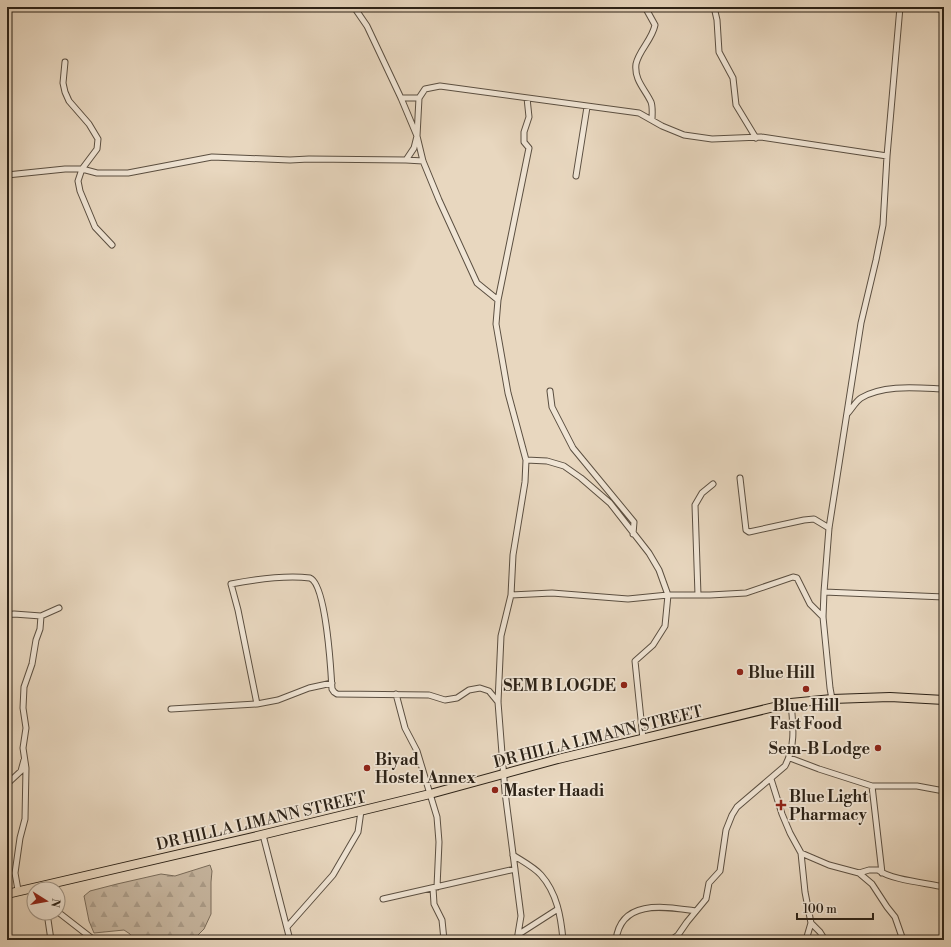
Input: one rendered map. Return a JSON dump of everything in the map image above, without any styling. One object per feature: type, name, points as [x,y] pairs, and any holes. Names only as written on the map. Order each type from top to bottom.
[{"type":"highway","name":"DR HILLA LIMANN STREET","points":[[66,881],[430,794],[558,759],[791,703],[890,696],[944,700]]},
{"type":"highway","name":"DR HILLA LIMANN STREET","points":[[7,894],[26,889]]},
{"type":"street","points":[[354,7],[367,26],[401,98],[416,136],[423,162],[477,283],[498,300]]},
{"type":"street","points":[[645,7],[655,25],[654,33],[636,64],[636,73],[638,82],[651,102],[652,120]]},
{"type":"street","points":[[714,7],[718,20],[719,52],[733,78],[736,105],[756,138]]},
{"type":"street","points":[[832,699],[823,617],[830,528],[861,323],[883,225],[886,156],[900,7]]},
{"type":"street","points":[[930,7],[944,10]]},
{"type":"street","points":[[66,62],[63,83],[68,101],[89,124],[98,139],[97,149],[82,169],[78,181],[80,191],[95,228],[112,245]]},
{"type":"street","points":[[406,160],[414,148],[419,98],[425,89],[440,86],[639,113],[684,135],[712,139],[756,138],[886,156]]},
{"type":"street","points":[[401,98],[419,98]]},
{"type":"street","points":[[517,940],[521,916],[505,792],[498,702],[501,636],[511,595],[513,555],[525,482],[526,460],[508,393],[496,324],[498,300],[529,148],[524,142],[524,132],[529,117],[527,98]]},
{"type":"street","points":[[576,176],[587,107]]},
{"type":"street","points":[[7,175],[65,169],[82,169],[97,173],[128,173],[212,157],[290,160],[406,160],[423,162]]},
{"type":"street","points":[[846,415],[860,398],[879,392],[904,387],[944,389]]},
{"type":"street","points":[[550,391],[552,407],[573,448],[634,522],[632,534]]},
{"type":"street","points":[[526,460],[547,461],[564,466],[581,478],[610,503],[632,534],[649,553],[659,570],[668,595],[664,626],[653,645],[635,661],[642,739]]},
{"type":"street","points":[[740,478],[746,530],[749,532],[814,519],[830,528]]},
{"type":"street","points":[[698,595],[695,505],[702,492],[713,484]]},
{"type":"street","points":[[257,704],[238,610],[231,584],[291,576],[312,579],[316,583],[326,623],[332,689],[337,694],[429,695],[445,700],[457,698],[469,690],[480,688],[489,692],[498,702]]},
{"type":"street","points":[[511,595],[552,593],[628,598],[668,595],[746,593],[793,576],[797,578],[810,604],[823,617]]},
{"type":"street","points":[[824,592],[944,597]]},
{"type":"street","points":[[7,615],[14,614],[41,616],[59,608]]},
{"type":"street","points":[[18,890],[15,873],[20,838],[25,819],[26,768],[23,748],[26,728],[23,708],[24,687],[32,664],[36,640],[40,629],[41,616]]},
{"type":"street","points":[[171,709],[257,704],[278,700],[309,688],[332,682]]},
{"type":"street","points":[[396,694],[405,728],[417,751],[437,817],[439,842],[434,904],[442,920],[444,940]]},
{"type":"street","points":[[670,940],[678,935],[706,899],[709,883],[720,871],[726,830],[737,807],[772,779],[785,766],[790,758],[793,746],[794,731],[791,703]]},
{"type":"street","points":[[790,758],[872,786],[917,786],[944,790]]},
{"type":"street","points":[[7,784],[20,771],[24,759]]},
{"type":"street","points":[[772,779],[782,814],[790,833],[801,852],[805,892],[811,923],[806,940]]},
{"type":"street","points":[[872,786],[882,873]]},
{"type":"street","points":[[287,927],[333,875],[358,832],[360,811]]},
{"type":"street","points":[[263,835],[290,940]]},
{"type":"street","points":[[801,852],[829,865],[859,873],[872,884],[887,907],[896,917],[903,940]]},
{"type":"street","points":[[513,855],[540,874],[552,890],[561,917],[563,940]]},
{"type":"street","points":[[383,899],[515,869]]},
{"type":"street","points":[[859,873],[869,870],[878,870],[882,873],[901,879],[944,887]]},
{"type":"street","points":[[616,940],[619,927],[624,919],[631,913],[652,907],[696,911]]},
{"type":"street","points":[[518,934],[558,909]]},
{"type":"street","points":[[66,918],[94,940]]},
{"type":"street","points":[[48,921],[51,940]]},
{"type":"street","points":[[811,923],[820,932],[825,940]]},
{"type":"green space","points":[[210,865],[212,871],[211,914],[204,929],[193,940],[133,940],[130,934],[124,930],[94,933],[89,921],[84,896],[90,891],[161,874],[175,876]]},
{"type":"place","name":"Blue Hill","points":[[740,672]]},
{"type":"place","name":"SEM B LOGDE","points":[[624,685]]},
{"type":"place","name":"Blue Hill Fast Food","points":[[806,689]]},
{"type":"place","name":"Sem-B Lodge","points":[[878,748]]},
{"type":"place","name":"Biyad Hostel Annex","points":[[367,768]]},
{"type":"place","name":"Master Haadi","points":[[495,790]]},
{"type":"place","name":"Blue Light Pharmacy","points":[[781,805]]}]
